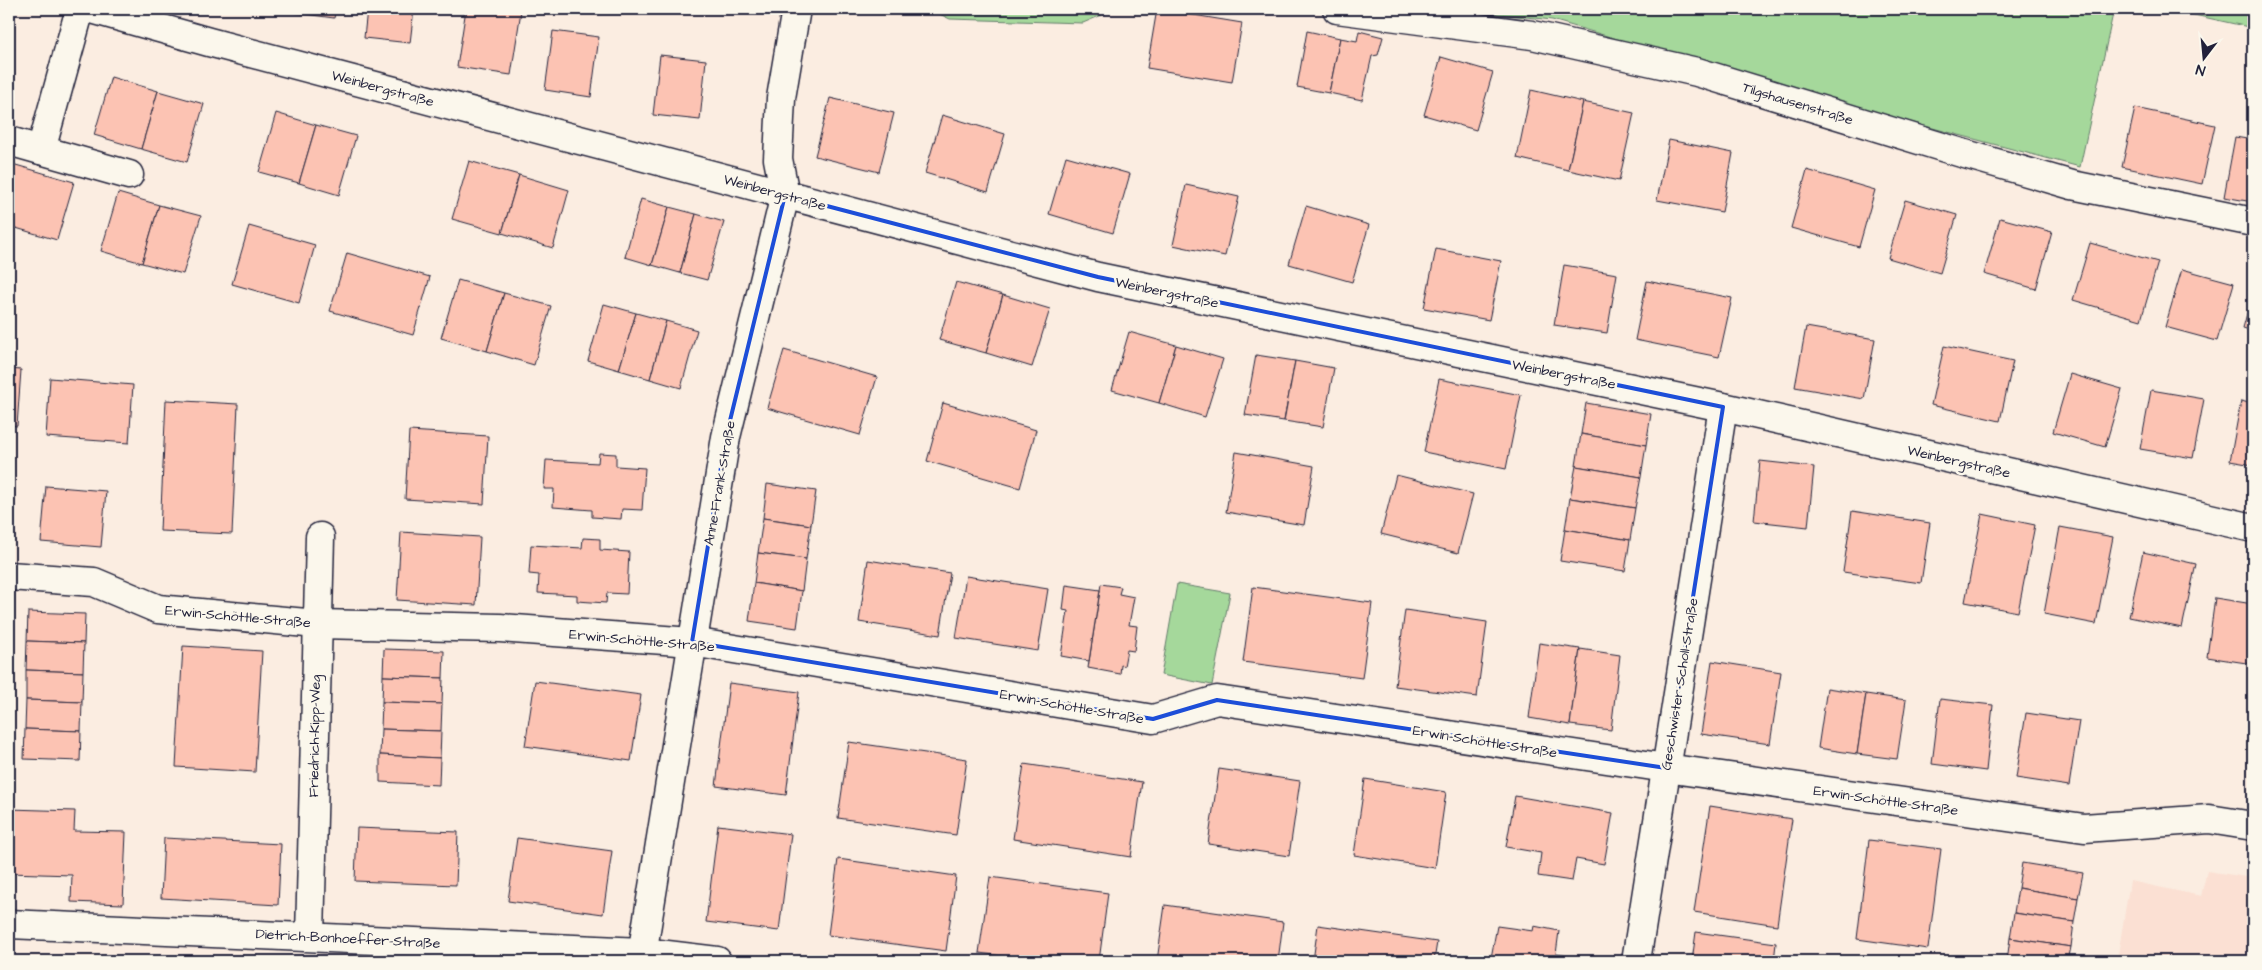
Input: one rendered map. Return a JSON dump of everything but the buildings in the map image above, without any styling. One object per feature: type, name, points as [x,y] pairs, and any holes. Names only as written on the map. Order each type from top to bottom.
[{"type":"street","points":[[41,150],[80,9]]},
{"type":"street","name":"Weinbergstraße","points":[[92,9],[209,42],[1098,277],[1723,407],[2253,528]]},
{"type":"street","name":"Anne-Frank-Straße","points":[[641,957],[726,437],[785,195],[778,158],[781,98],[796,9]]},
{"type":"street","name":"Tilgshausenstraße","points":[[1337,9],[1532,35],[1697,72],[2072,185],[2253,222]]},
{"type":"street","points":[[9,141],[129,175]]},
{"type":"street","name":"Geschwister-Scholl-Straße","points":[[1636,961],[1723,407]]},
{"type":"street","name":"Friedrich-Kipp-Weg","points":[[310,936],[320,537]]},
{"type":"street","name":"Erwin-Schöttle-Straße","points":[[9,576],[94,582],[158,609],[317,624],[500,628],[692,642],[1153,719],[1217,700],[1666,768],[2084,828],[2209,819],[2253,826]]},
{"type":"street","name":"Dietrich-Bonhoeffer-Straße","points":[[9,924],[310,936],[717,961]]},
{"type":"highlighted area","points":[[785,195],[1098,277],[1723,407],[1666,768],[1217,700],[1153,719],[692,642],[726,437]]},
{"type":"shaded area","points":[[2207,871],[2253,878],[2253,961],[2117,961],[2130,881],[2201,896]]},
{"type":"green space","points":[[929,9],[1116,9],[1083,23],[950,19]]},
{"type":"green space","points":[[1457,9],[2114,9],[2080,167],[1823,99],[1552,20]]},
{"type":"green space","points":[[2167,9],[2253,9],[2253,28]]},
{"type":"green space","points":[[1177,584],[1230,593],[1212,685],[1161,675]]}]
